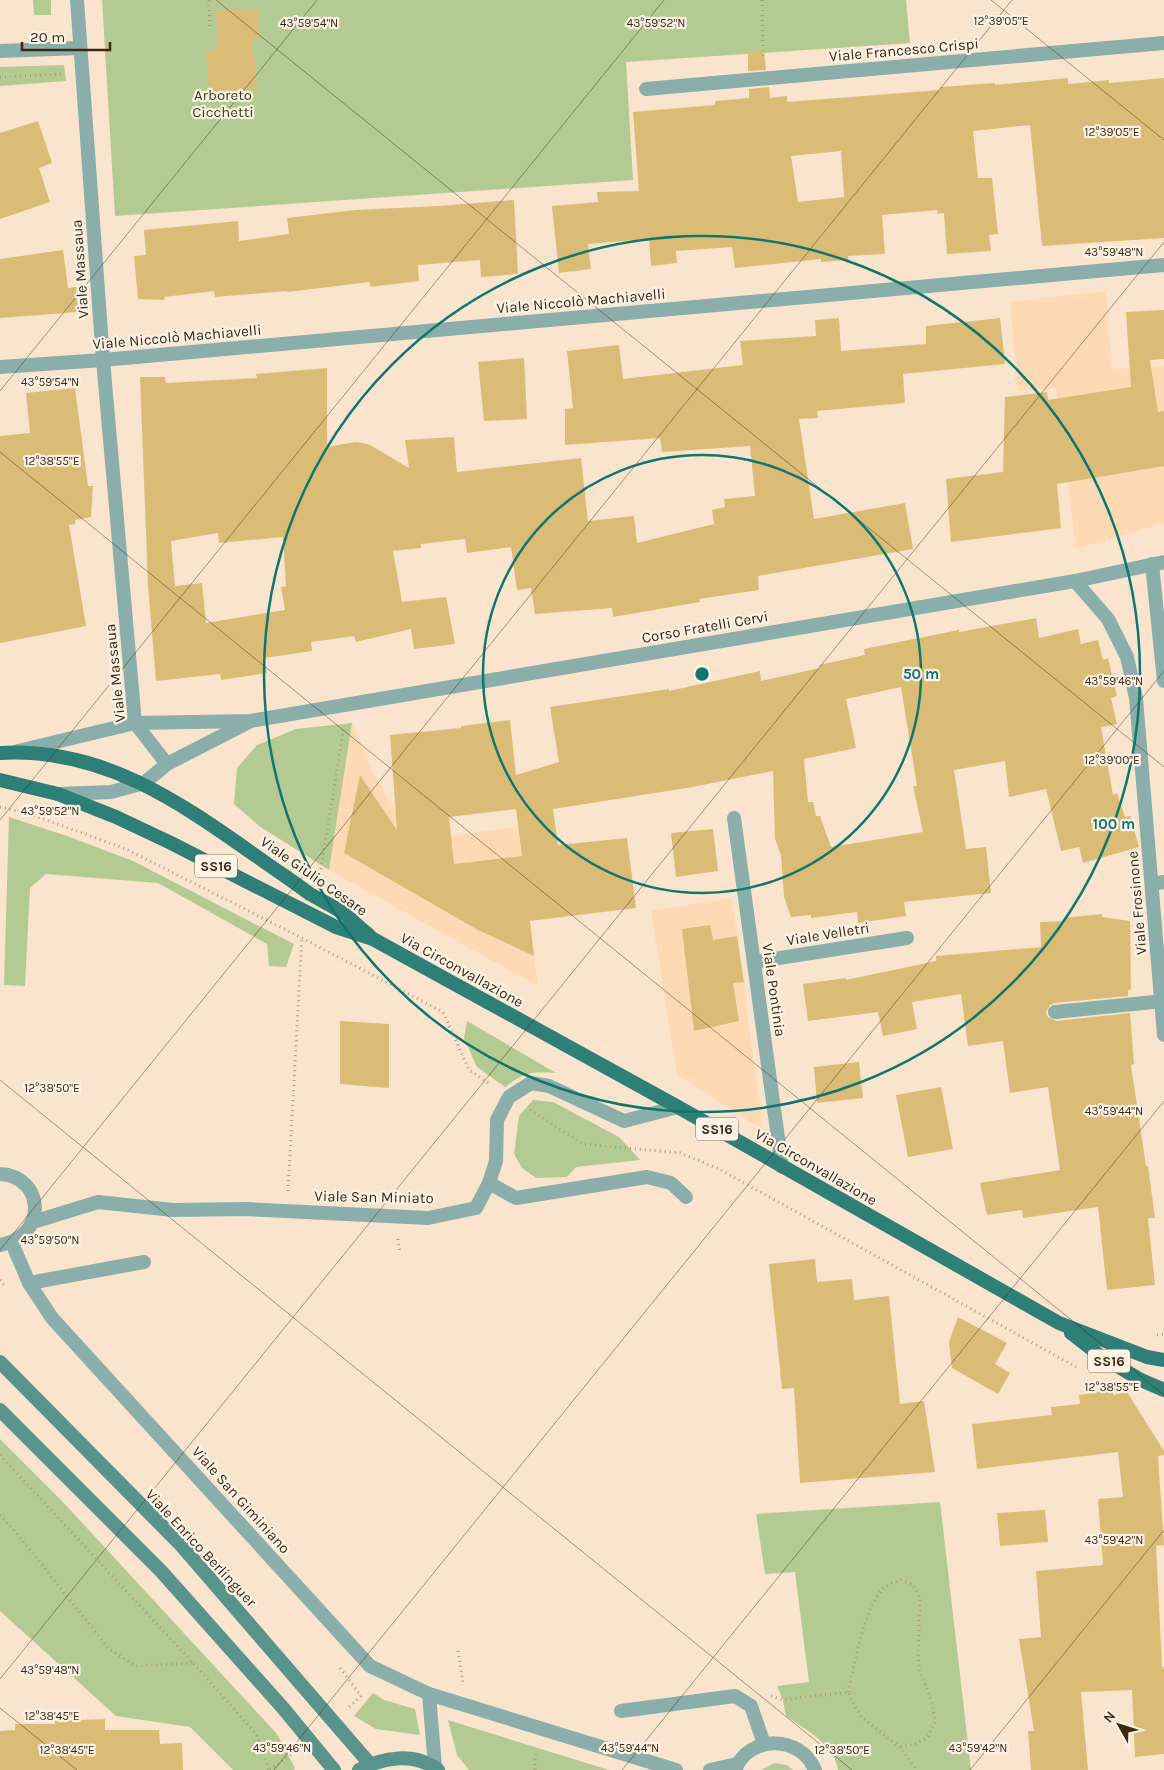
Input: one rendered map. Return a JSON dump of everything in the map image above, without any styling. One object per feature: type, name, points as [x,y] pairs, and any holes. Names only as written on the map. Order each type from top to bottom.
[{"type":"main road","name":"Viale Giulio Cesare","points":[[0,753],[16,752],[58,756],[114,771],[144,783],[188,808],[310,894],[345,914],[373,939]]},
{"type":"main road","name":"Viale Giulio Cesare","points":[[0,780],[58,794],[116,817],[336,927],[373,939]]},
{"type":"main road","name":"Via Circonvallazione","points":[[373,939],[678,1107],[1059,1323],[1147,1357],[1164,1360]]},
{"type":"main road","name":"Via Circonvallazione","points":[[1059,1323],[1102,1357],[1141,1380],[1164,1390]]},
{"type":"main road","name":"Viale Enrico Berlinguer","points":[[0,1362],[180,1544],[333,1720],[364,1767],[392,1758],[414,1759],[436,1769]]},
{"type":"main road","points":[[0,1410],[160,1571],[310,1739],[334,1770]]},
{"type":"street","name":"Viale Massaua","points":[[77,0],[103,360],[135,723],[167,764]]},
{"type":"street","name":"Viale Francesco Crispi","points":[[646,89],[1164,43]]},
{"type":"street","points":[[0,51],[80,48]]},
{"type":"street","name":"Viale Niccolò Machiavelli","points":[[0,367],[103,360],[1164,265]]},
{"type":"street","points":[[1158,563],[1164,681]]},
{"type":"street","name":"Corso Fratelli Cervi","points":[[16,752],[135,723],[250,721],[1075,581],[1158,563]]},
{"type":"street","name":"Viale Frosinone","points":[[1075,581],[1108,619],[1127,657],[1136,698],[1158,883],[1164,1035]]},
{"type":"street","name":"Corso Fratelli Cervi","points":[[58,794],[110,792],[144,783],[167,764],[250,721]]},
{"type":"street","name":"Viale Pontinia","points":[[734,818],[782,1167]]},
{"type":"street","name":"Viale Velletri","points":[[754,962],[907,938]]},
{"type":"street","points":[[1055,1012],[1163,1001]]},
{"type":"street","name":"Viale San Miniato","points":[[32,1222],[98,1202],[173,1210],[246,1209],[428,1218],[476,1208],[490,1183],[496,1161],[497,1120],[509,1097],[531,1084],[549,1086],[624,1121],[678,1107]]},
{"type":"street","points":[[0,1174],[7,1174],[18,1178],[27,1186],[32,1194],[35,1213],[32,1222],[20,1238],[6,1244]]},
{"type":"street","points":[[490,1183],[516,1198],[647,1178],[671,1183],[686,1197]]},
{"type":"street","name":"Viale San Giminiano","points":[[6,1244],[52,1318],[370,1666],[429,1694],[676,1770]]},
{"type":"street","points":[[29,1283],[144,1262]]},
{"type":"street","points":[[429,1694],[436,1769]]},
{"type":"street","points":[[621,1711],[735,1696],[751,1706],[764,1744]]},
{"type":"street","points":[[710,1770],[736,1767],[744,1755],[753,1748],[779,1742],[793,1746],[806,1755],[815,1770]]},
{"type":"path","points":[[209,0],[210,27]]},
{"type":"path","points":[[762,0],[763,79]]},
{"type":"path","points":[[0,77],[82,73]]},
{"type":"path","points":[[310,894],[320,875],[348,704]]},
{"type":"path","points":[[287,1211],[302,938],[301,909]]},
{"type":"path","points":[[0,1280],[12,1295]]},
{"type":"path","points":[[0,1455],[193,1663],[256,1734],[270,1770],[310,1739]]},
{"type":"path","points":[[0,1515],[19,1536],[108,1649],[136,1666],[193,1663]]},
{"type":"path","points":[[900,1747],[916,1744],[927,1738],[935,1722],[932,1702],[919,1669],[920,1598],[913,1585],[901,1580],[887,1585],[877,1596],[860,1638],[848,1692],[860,1716],[900,1747],[917,1770]]},
{"type":"path","points":[[458,1652],[466,1705]]},
{"type":"path","points":[[333,1720],[361,1696],[337,1665]]},
{"type":"path","points":[[751,1706],[769,1695],[783,1700],[848,1692]]},
{"type":"shaded area","points":[[1106,291],[1112,370],[1164,366],[1164,523],[1076,549],[1056,388],[1018,391],[1010,302]]},
{"type":"shaded area","points":[[352,723],[374,775],[413,840],[518,827],[538,986],[329,870]]},
{"type":"shaded area","points":[[732,898],[763,1130],[677,1075],[651,911]]},
{"type":"green space","points":[[33,0],[51,0],[51,15],[34,15]]},
{"type":"green space","name":"Arboreto Cicchetti","points":[[102,0],[906,0],[910,43],[626,62],[633,180],[115,216]]},
{"type":"green space","points":[[64,65],[66,81],[0,86],[0,67]]},
{"type":"green space","points":[[352,723],[329,870],[259,826],[234,804],[237,768],[257,745],[296,729]]},
{"type":"green space","points":[[9,817],[133,861],[294,944],[286,967],[269,966],[267,944],[158,883],[46,874],[30,888],[25,986],[4,985]]},
{"type":"green space","points":[[467,1021],[556,1073],[524,1075],[505,1087],[477,1067],[464,1038]]},
{"type":"green space","points":[[533,1100],[553,1102],[619,1137],[640,1160],[576,1167],[567,1177],[536,1178],[522,1168],[514,1154],[519,1116]]},
{"type":"green space","points":[[0,1439],[62,1501],[277,1734],[295,1768],[294,1770],[233,1770],[190,1727],[116,1716],[0,1611]]},
{"type":"green space","points":[[940,1502],[971,1770],[838,1770],[836,1761],[825,1745],[786,1716],[783,1700],[777,1686],[809,1682],[795,1572],[765,1574],[756,1514]]},
{"type":"green space","points":[[373,1693],[384,1700],[415,1709],[420,1735],[376,1729],[354,1716]]},
{"type":"green space","points":[[448,1720],[609,1770],[469,1770],[457,1755]]},
{"type":"green space","points":[[774,1763],[787,1765],[793,1770],[761,1770]]},
{"type":"building","points":[[258,9],[259,38],[253,38],[257,89],[209,92],[206,51],[218,50],[216,11]]},
{"type":"building","points":[[764,51],[766,70],[748,71],[748,53]]},
{"type":"building","points":[[1068,78],[1068,84],[1109,80],[1109,83],[1164,78],[1164,238],[1042,246],[1030,125],[973,131],[978,178],[992,178],[998,234],[989,235],[991,251],[947,254],[944,213],[938,214],[937,210],[882,215],[885,254],[848,256],[849,260],[821,262],[821,259],[735,268],[732,247],[676,251],[677,263],[651,266],[649,239],[588,244],[591,269],[559,273],[552,206],[598,202],[597,192],[639,191],[633,112],[715,105],[715,101],[749,98],[749,89],[769,87],[770,98],[787,96],[787,102],[940,90],[940,87],[995,83],[995,85]],"holes":[[[841,151],[844,197],[798,202],[791,156]]]},
{"type":"building","points":[[38,121],[52,163],[39,168],[50,202],[0,219],[0,133]]},
{"type":"building","points":[[514,200],[518,274],[481,277],[480,260],[418,265],[419,281],[370,287],[370,282],[287,292],[215,297],[214,291],[164,297],[165,300],[138,299],[134,256],[146,255],[144,230],[238,221],[239,241],[289,234],[287,218],[356,210]]},
{"type":"building","points":[[63,250],[68,288],[76,287],[78,312],[0,318],[0,259]]},
{"type":"building","points":[[1164,310],[1164,359],[1150,360],[1158,412],[1164,411],[1164,466],[1057,484],[1061,528],[951,542],[946,479],[1003,472],[1005,397],[1047,392],[1048,400],[1131,387],[1126,312]]},
{"type":"building","points":[[839,318],[841,351],[926,344],[926,326],[1000,318],[1005,364],[903,374],[905,403],[817,411],[818,418],[799,419],[814,519],[905,503],[913,549],[758,576],[759,590],[699,599],[700,602],[613,617],[612,608],[535,614],[531,588],[517,590],[511,547],[467,553],[465,539],[421,544],[421,548],[393,551],[402,602],[446,597],[455,644],[414,649],[411,629],[356,642],[354,636],[311,642],[312,651],[264,658],[267,673],[221,680],[220,674],[156,681],[148,586],[140,377],[165,377],[166,383],[257,378],[256,374],[327,368],[327,447],[355,442],[363,443],[370,445],[409,468],[405,440],[454,437],[457,472],[581,458],[588,521],[634,516],[637,543],[714,524],[712,510],[725,507],[724,499],[755,496],[750,446],[662,452],[660,438],[565,445],[565,409],[573,408],[567,351],[619,345],[623,379],[743,365],[740,341],[816,336],[815,320]],"holes":[[[218,533],[219,543],[283,537],[286,586],[281,587],[285,610],[206,623],[202,583],[175,586],[171,541]]]},
{"type":"building","points":[[524,358],[527,419],[484,421],[478,362]]},
{"type":"building","points":[[75,388],[88,486],[93,486],[91,517],[75,520],[75,524],[69,525],[86,626],[0,643],[0,436],[30,433],[26,393]]},
{"type":"building","points":[[1036,618],[1039,638],[1078,629],[1081,644],[1098,640],[1103,660],[1108,658],[1117,696],[1111,698],[1117,724],[1101,727],[1113,795],[1117,793],[1125,817],[1130,816],[1139,847],[1083,863],[1079,847],[1061,851],[1046,789],[1009,797],[1005,761],[954,770],[966,849],[986,847],[991,893],[904,902],[906,916],[858,923],[857,912],[811,918],[811,915],[791,917],[784,897],[781,855],[775,839],[773,771],[687,788],[553,809],[558,845],[627,838],[636,908],[530,921],[534,956],[478,930],[344,853],[360,775],[397,830],[390,735],[461,728],[461,726],[510,720],[516,775],[559,762],[550,707],[669,689],[669,691],[760,671],[761,681],[820,668],[819,665],[865,655],[864,649],[959,630],[959,632]],"holes":[[[901,687],[917,786],[913,786],[923,832],[831,847],[820,816],[816,816],[813,802],[808,802],[804,759],[856,748],[846,699]],[[516,809],[522,856],[454,864],[449,817]]]},
{"type":"building","points":[[713,829],[718,871],[676,877],[671,833]]},
{"type":"building","points":[[1102,914],[1102,917],[1130,921],[1131,990],[1128,990],[1128,996],[1054,1003],[1050,1005],[1046,1012],[1048,1017],[1056,1021],[1130,1013],[1134,1064],[1131,1065],[1155,1218],[1148,1218],[1155,1285],[1107,1290],[1098,1207],[1023,1218],[1022,1210],[987,1215],[980,1183],[1060,1170],[1048,1087],[1010,1093],[1003,1041],[968,1046],[961,994],[912,1002],[917,1029],[883,1036],[878,1012],[808,1021],[803,984],[846,978],[846,980],[936,961],[936,956],[1041,947],[1040,922],[1064,921],[1064,918]]},
{"type":"building","points":[[710,925],[713,940],[737,936],[744,982],[733,983],[739,1021],[694,1031],[682,929]]},
{"type":"building","points":[[340,1021],[389,1024],[389,1088],[340,1084]]},
{"type":"building","points":[[859,1062],[863,1098],[817,1103],[814,1067]]},
{"type":"building","points":[[941,1087],[953,1149],[908,1157],[896,1095]]},
{"type":"building","points":[[815,1259],[817,1282],[852,1279],[854,1300],[889,1296],[900,1404],[924,1401],[935,1472],[800,1483],[794,1388],[782,1389],[769,1264]]},
{"type":"building","points":[[958,1317],[1007,1343],[995,1364],[1010,1373],[998,1394],[952,1368],[949,1342]]},
{"type":"building","points":[[1113,1390],[1113,1395],[1127,1392],[1164,1451],[1164,1455],[1158,1456],[1164,1545],[1156,1546],[1162,1667],[1164,1667],[1164,1754],[1135,1757],[1132,1690],[1081,1692],[1088,1770],[1031,1770],[1028,1731],[1034,1731],[1019,1639],[1041,1637],[1036,1571],[1103,1565],[1098,1499],[1123,1497],[1118,1452],[977,1469],[972,1424],[1052,1415],[1051,1407],[1080,1404],[1079,1395]]},
{"type":"building","points":[[1045,1510],[1048,1542],[1000,1546],[997,1513]]},
{"type":"building","points":[[105,1719],[105,1730],[159,1730],[160,1744],[182,1743],[183,1770],[0,1770],[0,1731],[15,1730],[15,1724],[55,1724],[55,1721]]}]
